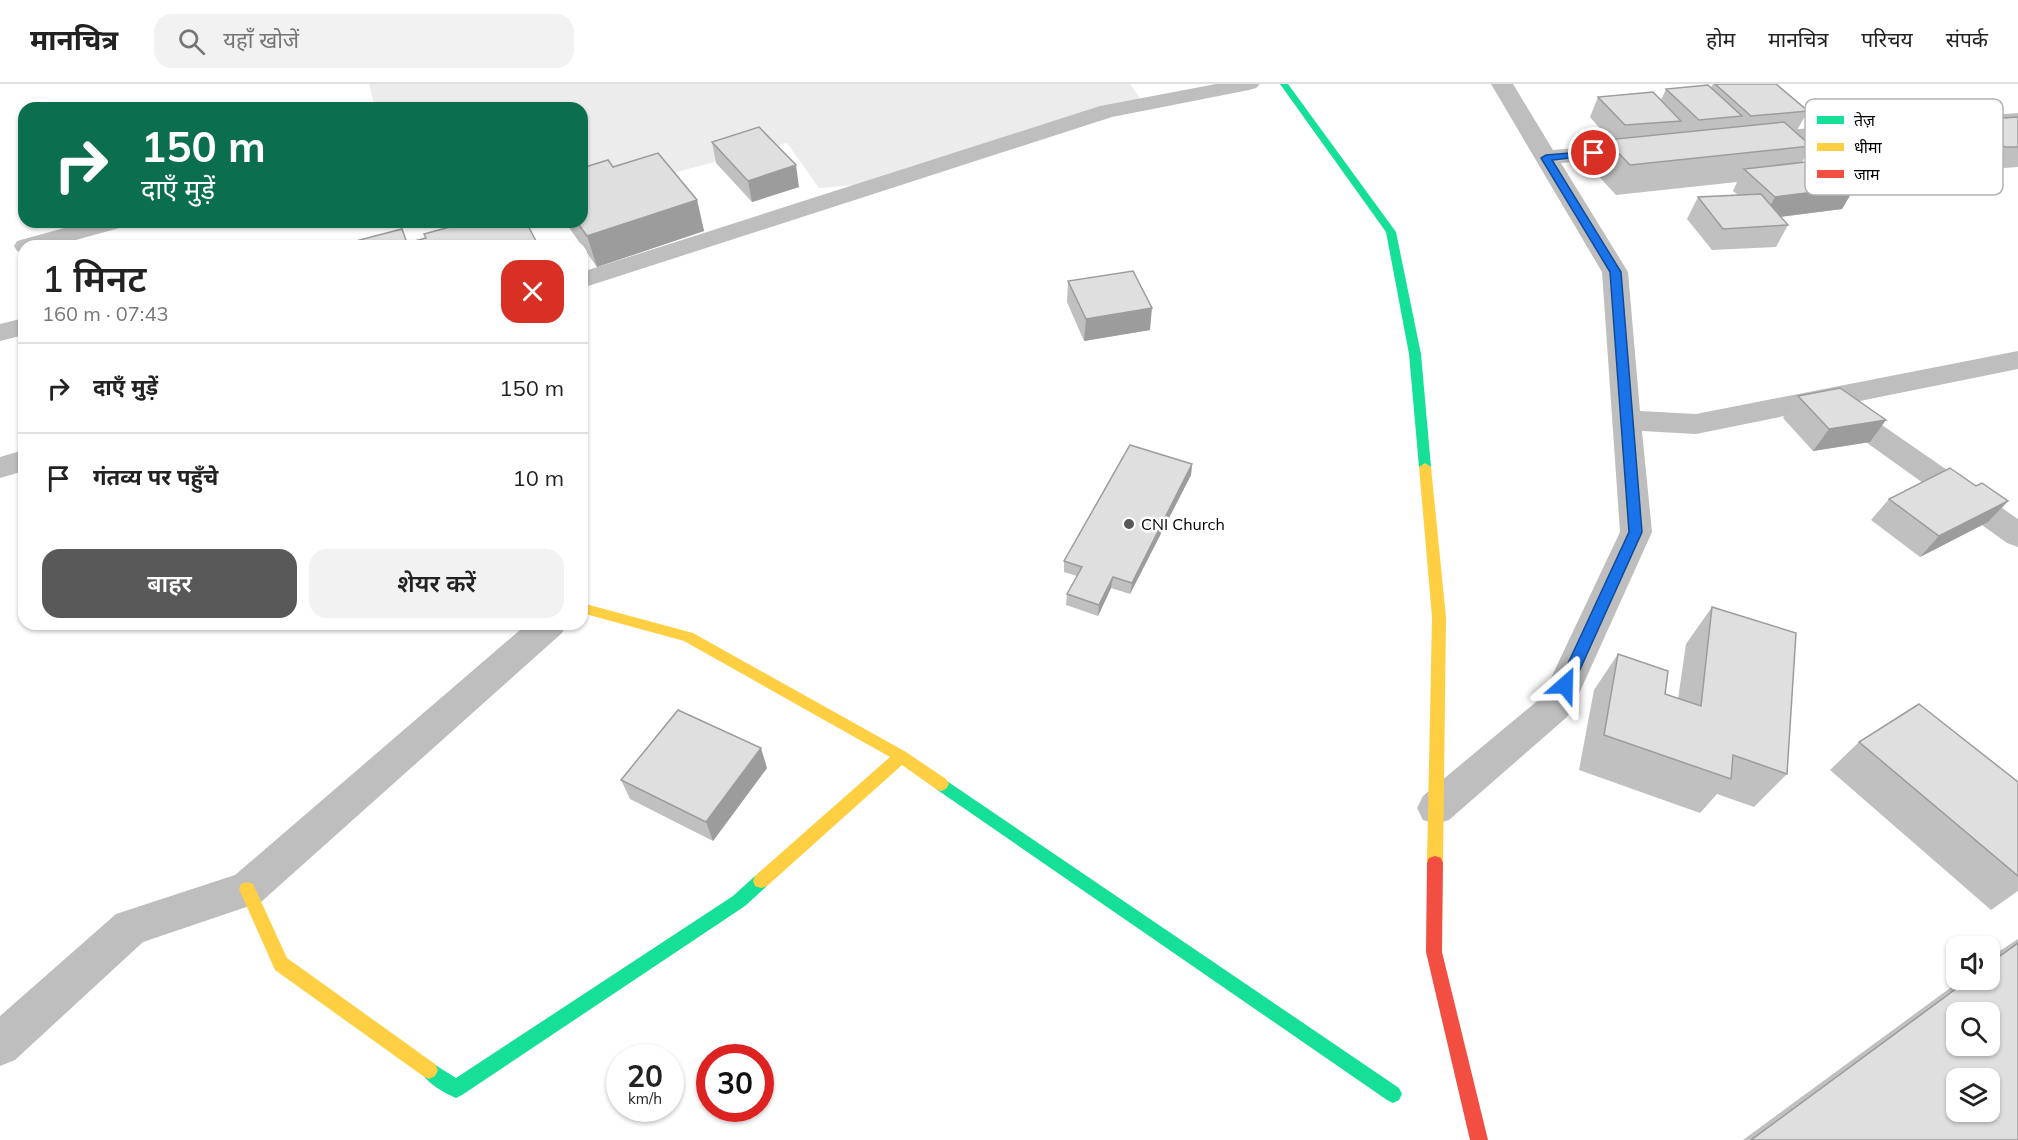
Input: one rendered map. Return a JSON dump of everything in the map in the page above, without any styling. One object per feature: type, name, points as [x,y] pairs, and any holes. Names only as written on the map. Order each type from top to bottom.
[{"type":"main road","points":[[1284,84],[1391,232],[1415,354],[1439,617],[1434,952],[1479,1140]]},
{"type":"main road","points":[[588,610],[688,637],[901,756],[1393,1094]]},
{"type":"main road","points":[[247,888],[281,964],[456,1089],[739,901],[901,756]]},
{"type":"street","points":[[588,278],[1108,111],[1249,84]]},
{"type":"street","points":[[1436,808],[1555,706],[1636,532],[1615,272],[1502,84]]},
{"type":"street","points":[[2003,121],[2018,120]]},
{"type":"street","points":[[1737,141],[1805,136]]},
{"type":"street","points":[[1546,158],[1665,147]]},
{"type":"street","points":[[47,240],[92,228]]},
{"type":"street","points":[[0,253],[18,248]]},
{"type":"street","points":[[0,333],[18,328]]},
{"type":"street","points":[[1626,420],[1696,424],[2018,360]]},
{"type":"street","points":[[1824,398],[2018,535]]},
{"type":"street","points":[[0,468],[18,462]]},
{"type":"street","points":[[0,1045],[130,927],[247,888],[543,630]]},
{"type":"shaded area","points":[[369,84],[1130,84],[1143,103],[915,180],[819,188],[787,143],[588,195],[588,102],[374,102]]},
{"type":"building","points":[[1715,84],[1776,84],[1805,108],[1805,111],[1751,116]]},
{"type":"building","points":[[1708,85],[1742,116],[1699,120],[1666,89]]},
{"type":"building","points":[[1653,92],[1681,121],[1625,125],[1598,97]]},
{"type":"building","points":[[2018,117],[2018,147],[2003,145],[2003,118]]},
{"type":"building","points":[[1784,122],[1805,141],[1805,147],[1630,165],[1606,140]]},
{"type":"building","points":[[759,127],[796,165],[748,181],[712,142]]},
{"type":"building","points":[[658,153],[697,200],[587,236],[581,228],[588,228],[588,166],[608,160],[613,167]]},
{"type":"building","points":[[1805,162],[1805,193],[1775,197],[1744,169]]},
{"type":"building","points":[[1761,194],[1788,225],[1723,229],[1698,197]]},
{"type":"building","points":[[446,228],[529,228],[535,240],[418,240],[426,238],[424,234]]},
{"type":"building","points":[[402,229],[406,240],[360,240]]},
{"type":"building","points":[[1133,271],[1152,308],[1086,319],[1068,281]]},
{"type":"building","points":[[1840,388],[1886,420],[1829,429],[1798,396]]},
{"type":"building","name":"CNI Church","points":[[1130,445],[1192,464],[1132,583],[1113,577],[1099,605],[1067,594],[1082,567],[1064,561]]},
{"type":"building","points":[[1950,468],[1976,486],[1982,483],[2008,501],[1939,536],[1889,499]]},
{"type":"building","points":[[1712,607],[1796,633],[1787,774],[1733,755],[1731,779],[1604,735],[1618,654],[1668,671],[1665,694],[1701,706]]},
{"type":"building","points":[[1919,704],[2018,782],[2018,876],[1859,742]]},
{"type":"building","points":[[678,710],[761,748],[706,822],[621,780]]},
{"type":"building","points":[[2018,943],[2018,1140],[1751,1140],[1954,990],[2000,990],[2000,956]]},
{"type":"traffic: fast","points":[[1284,84],[1391,232],[1415,354],[1425,467]]},
{"type":"traffic: fast","points":[[941,784],[1393,1094]]},
{"type":"traffic: fast","points":[[429,1070],[456,1089],[739,901],[761,881]]},
{"type":"traffic: slow","points":[[1425,467],[1439,617],[1435,863]]},
{"type":"traffic: slow","points":[[588,610],[688,637],[901,756],[941,784]]},
{"type":"traffic: slow","points":[[761,881],[901,756]]},
{"type":"traffic: slow","points":[[247,889],[281,964],[429,1070]]},
{"type":"traffic: jam","points":[[1435,863],[1434,952],[1479,1140]]},
{"type":"place","name":"CNI Church","points":[[1129,524]]},
{"type":"route","points":[[1565,685],[1636,532],[1615,272],[1546,158],[1594,153]]}]
